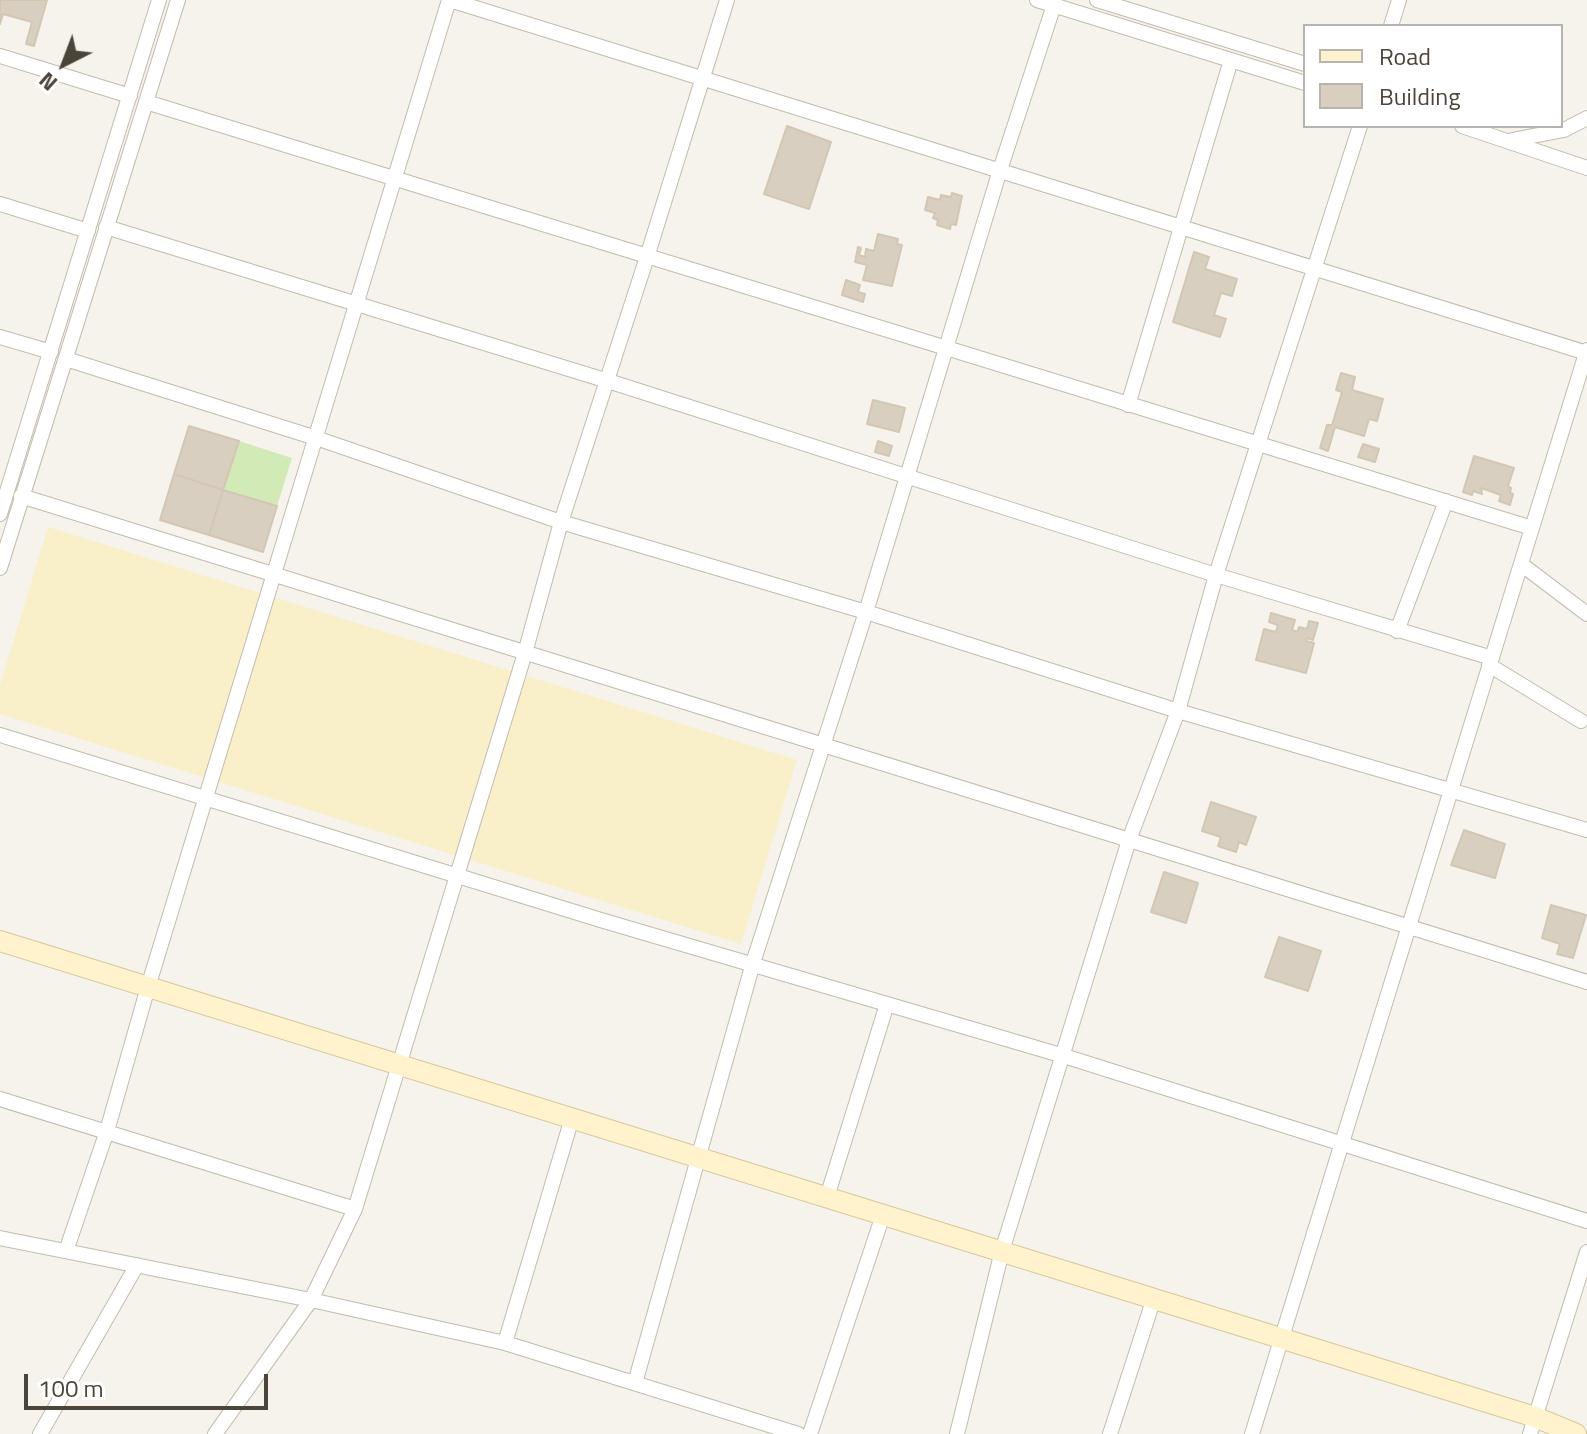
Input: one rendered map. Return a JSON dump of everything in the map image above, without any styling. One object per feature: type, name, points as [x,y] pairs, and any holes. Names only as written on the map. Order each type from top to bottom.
[{"type":"street","points":[[0,568],[9,492],[159,0]]},
{"type":"street","points":[[0,514],[66,359],[178,0]]},
{"type":"street","points":[[66,1251],[107,1131],[148,987],[449,0],[1587,351],[1252,1434]]},
{"type":"street","points":[[215,1434],[311,1300],[355,1209],[525,653],[561,522],[727,0]]},
{"type":"street","points":[[1037,0],[1303,82]]},
{"type":"street","points":[[1097,0],[1303,63]]},
{"type":"street","points":[[1392,24],[1399,0]]},
{"type":"street","points":[[635,1383],[753,963],[866,612],[1000,170],[1054,5]]},
{"type":"street","points":[[0,56],[130,96]]},
{"type":"street","points":[[1128,405],[1231,60]]},
{"type":"street","points":[[146,102],[1532,528]]},
{"type":"street","points":[[1508,141],[1564,130],[1587,118]]},
{"type":"street","points":[[957,1434],[1002,1251],[1129,840],[1178,711],[1216,575],[1359,128]]},
{"type":"street","points":[[1468,128],[1587,168]]},
{"type":"street","points":[[0,204],[88,231]]},
{"type":"street","points":[[106,227],[608,381],[1490,661],[1581,721]]},
{"type":"street","points":[[0,337],[51,352]]},
{"type":"street","points":[[66,359],[316,438],[561,522],[866,612],[1178,711],[1587,830]]},
{"type":"street","points":[[9,492],[1587,982]]},
{"type":"street","points":[[1397,631],[1446,501]]},
{"type":"street","points":[[1521,564],[1587,614]]},
{"type":"street","points":[[0,735],[455,875],[1064,1056],[1587,1221]]},
{"type":"street","points":[[0,941],[1281,1338],[1532,1425],[1576,1434]]},
{"type":"street","points":[[827,1197],[887,1004]]},
{"type":"street","points":[[0,1099],[355,1209]]},
{"type":"street","points":[[505,1343],[572,1118]]},
{"type":"street","points":[[810,1434],[883,1215]]},
{"type":"street","points":[[0,1238],[311,1300],[505,1343],[798,1434]]},
{"type":"street","points":[[1532,1425],[1587,1252]]},
{"type":"street","points":[[40,1434],[137,1265]]},
{"type":"street","points":[[1110,1434],[1154,1298]]},
{"type":"green space","points":[[239,441],[292,458],[277,506],[223,490]]},
{"type":"sand","points":[[48,527],[797,760],[741,944],[0,714],[0,685]]},
{"type":"building","points":[[0,0],[47,0],[34,46],[26,44],[32,22],[3,14],[0,24]]},
{"type":"building","points":[[787,126],[831,142],[809,209],[764,194]]},
{"type":"building","points":[[952,193],[962,196],[956,225],[951,224],[950,229],[937,225],[938,220],[933,218],[935,213],[925,210],[928,197],[940,200],[941,195],[951,197]]},
{"type":"building","points":[[878,234],[898,239],[897,244],[902,245],[892,286],[863,280],[867,265],[855,262],[858,247],[861,248],[859,255],[865,257],[866,249],[874,251]]},
{"type":"building","points":[[1194,252],[1209,257],[1205,269],[1237,279],[1232,296],[1221,293],[1214,315],[1226,319],[1220,337],[1173,322]]},
{"type":"building","points":[[846,280],[860,285],[858,292],[865,294],[863,302],[842,295]]},
{"type":"building","points":[[1341,373],[1355,377],[1352,390],[1383,399],[1377,421],[1369,419],[1364,436],[1335,427],[1328,451],[1320,448],[1327,425],[1332,425],[1342,392],[1336,390]]},
{"type":"building","points":[[873,400],[905,408],[899,432],[867,424]]},
{"type":"building","points":[[189,426],[239,441],[223,490],[174,474]]},
{"type":"building","points":[[878,441],[892,446],[889,456],[875,452]]},
{"type":"building","points":[[1363,444],[1379,449],[1375,462],[1358,457]]},
{"type":"building","points":[[1474,456],[1514,468],[1508,486],[1513,494],[1510,505],[1499,501],[1501,495],[1481,488],[1482,494],[1463,492]]},
{"type":"building","points":[[174,474],[223,490],[209,535],[160,520]]},
{"type":"building","points":[[223,490],[277,506],[263,552],[209,535]]},
{"type":"building","points":[[1271,613],[1295,620],[1292,630],[1297,632],[1299,627],[1307,629],[1309,621],[1318,623],[1313,640],[1307,638],[1306,641],[1314,643],[1306,673],[1256,660],[1264,629],[1276,632],[1278,625],[1269,622]]},
{"type":"building","points":[[1211,802],[1256,817],[1246,845],[1239,842],[1236,852],[1218,846],[1221,837],[1202,831]]},
{"type":"building","points":[[1464,830],[1505,844],[1495,878],[1451,865]]},
{"type":"building","points":[[1164,872],[1198,883],[1186,923],[1151,912]]},
{"type":"building","points":[[1551,905],[1586,915],[1573,958],[1557,954],[1560,944],[1542,938]]},
{"type":"building","points":[[1279,937],[1321,951],[1308,991],[1265,977]]}]
